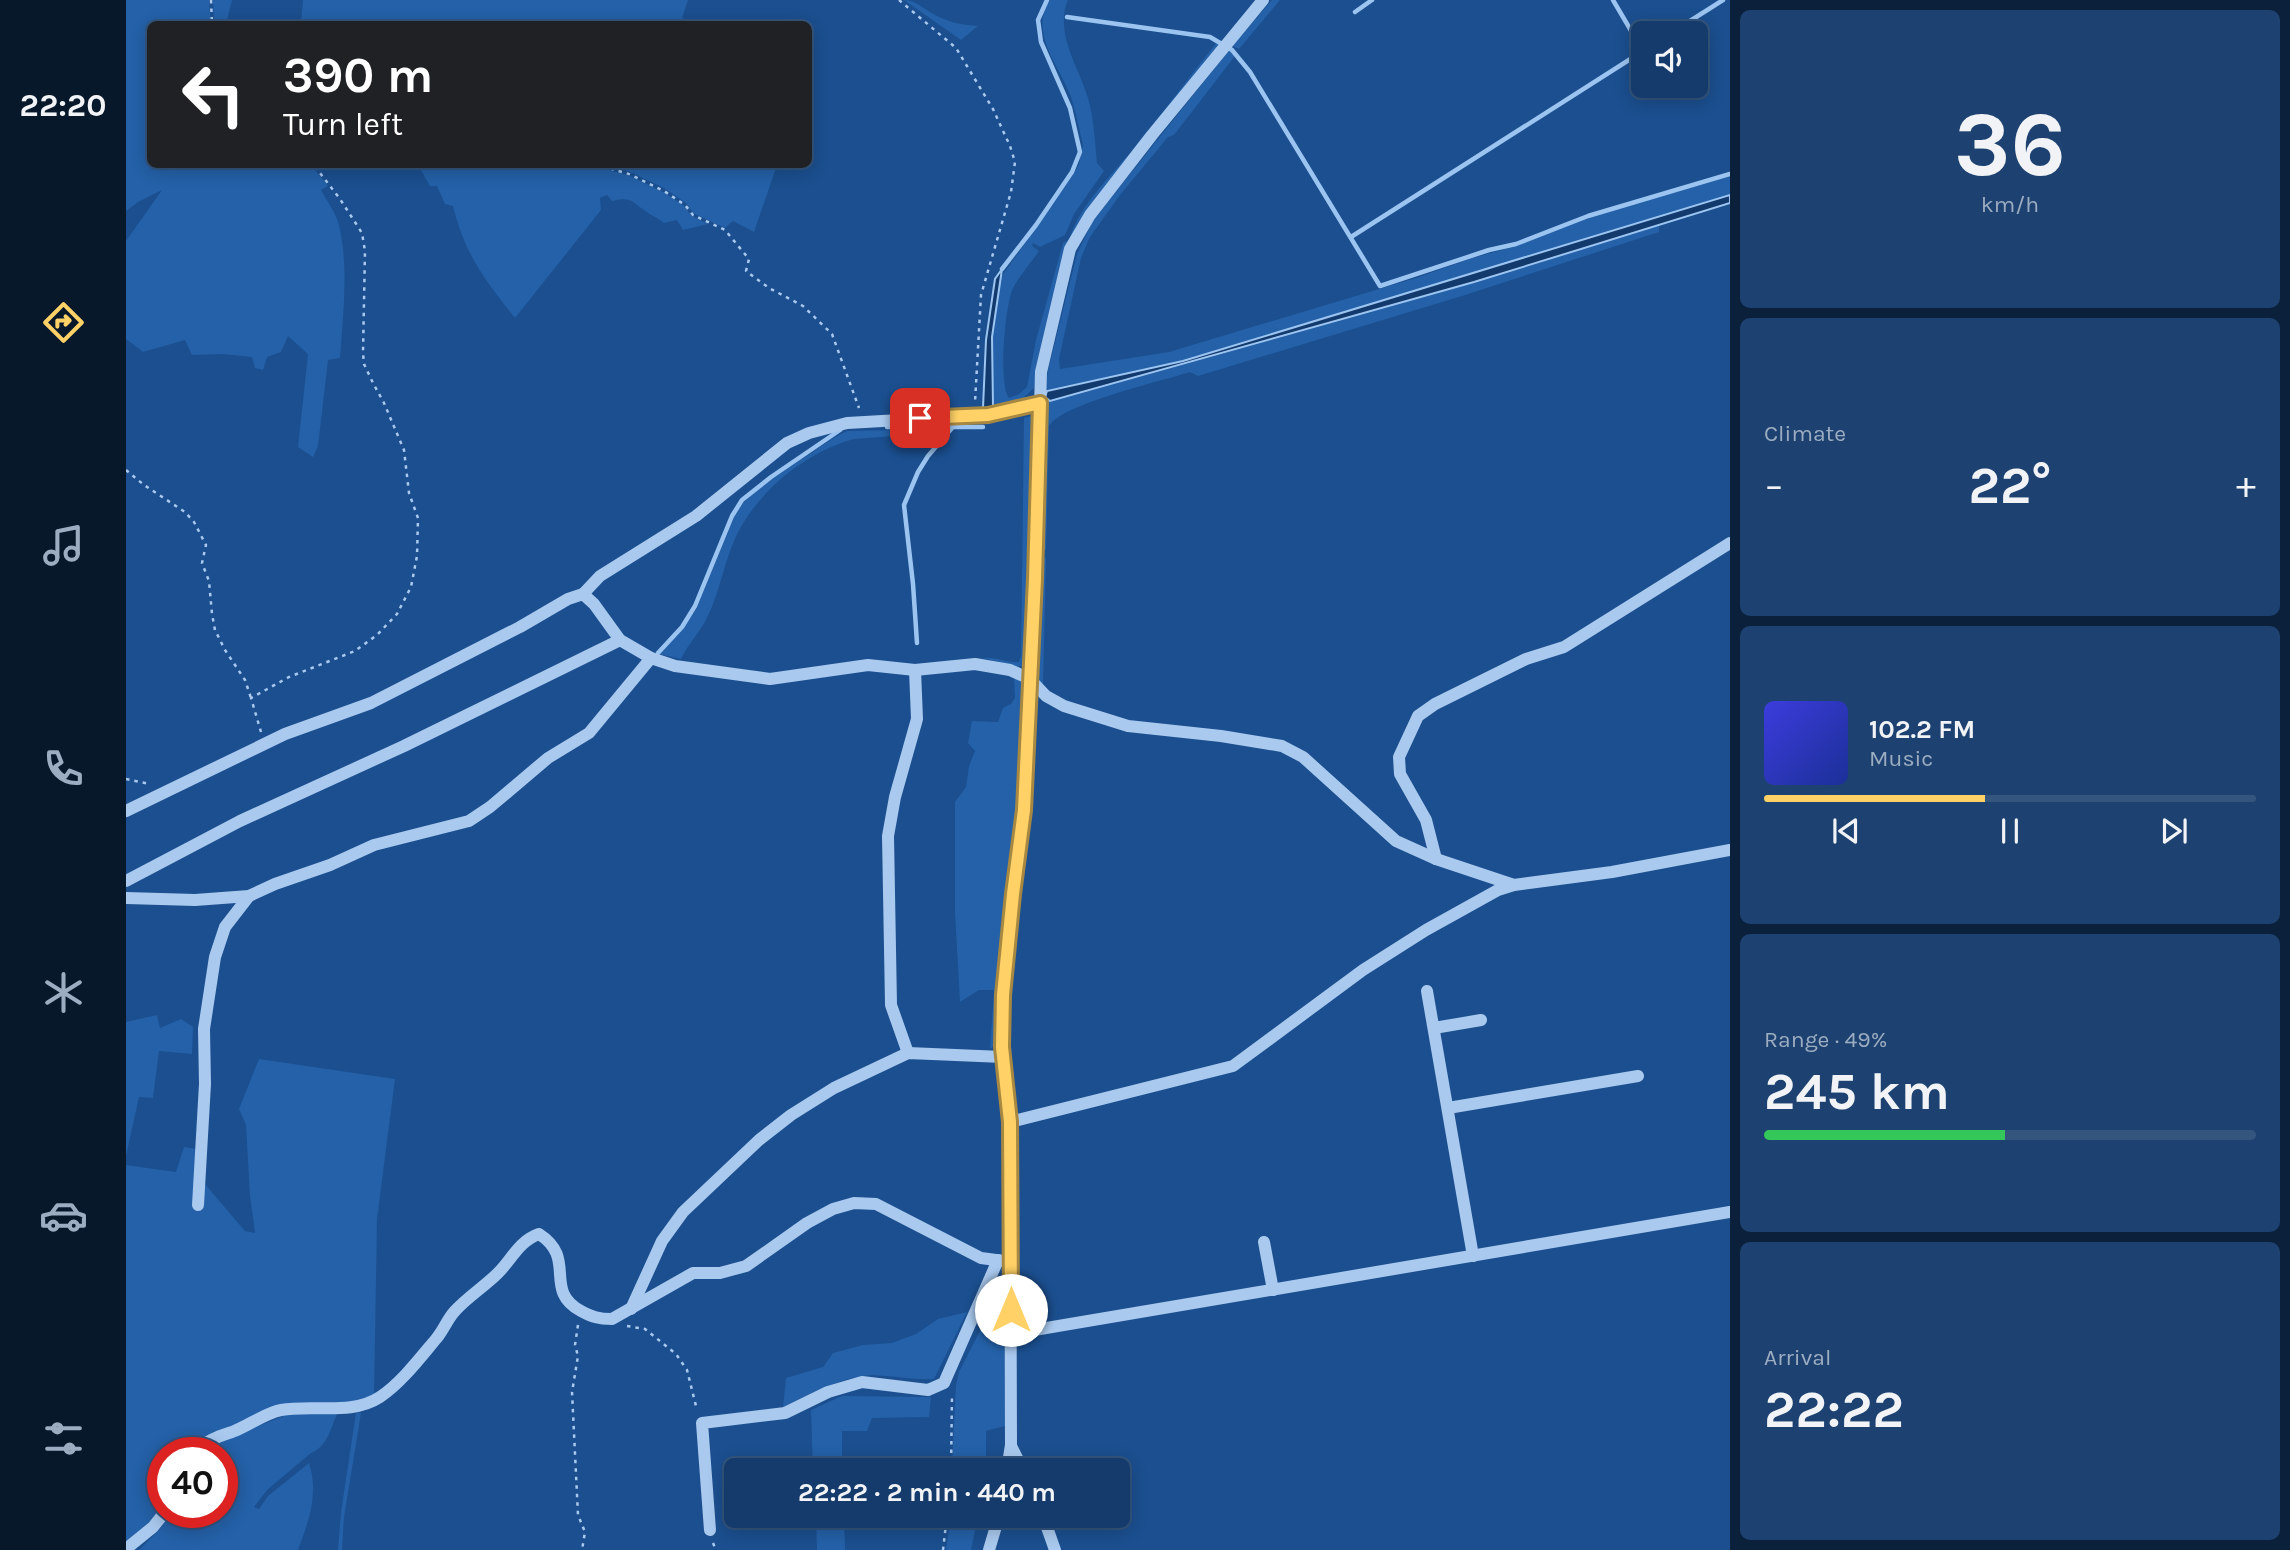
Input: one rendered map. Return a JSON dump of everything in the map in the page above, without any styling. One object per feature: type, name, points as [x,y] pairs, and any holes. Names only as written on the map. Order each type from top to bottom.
[{"type":"street","points":[[1009,1458],[1011,1335],[1004,1261],[1010,1122],[1003,1057],[1003,995],[1024,810],[1041,372],[1070,250],[1090,215],[1263,0]]},
{"type":"street","points":[[126,811],[264,744],[371,703],[520,627],[568,599],[583,594],[600,576],[696,516],[787,443],[809,433],[847,423],[988,415],[1040,403]]},
{"type":"street","points":[[1436,859],[1426,820],[1400,774],[1399,757],[1418,716],[1434,704],[1526,659],[1564,647],[1730,543]]},
{"type":"street","points":[[583,594],[594,604],[620,640],[651,659],[675,666],[770,678],[868,666],[915,670],[975,664],[1010,670],[1030,679],[1046,696],[1065,706],[1128,726],[1222,736],[1282,746],[1303,757],[1396,841],[1436,859],[1514,885]]},
{"type":"street","points":[[126,881],[240,821],[404,746],[620,640]]},
{"type":"street","points":[[126,898],[195,900],[250,896],[275,884],[330,866],[373,845],[469,821],[490,807],[548,758],[589,733],[651,659]]},
{"type":"street","points":[[908,1053],[891,1005],[888,836],[895,797],[917,719],[915,670]]},
{"type":"street","points":[[1010,1122],[1233,1066],[1373,963],[1497,890],[1730,850]]},
{"type":"street","points":[[198,1205],[205,1084],[204,1029],[215,957],[225,927],[250,896]]},
{"type":"street","points":[[1427,991],[1473,1256]]},
{"type":"street","points":[[1434,1028],[1481,1020]]},
{"type":"street","points":[[631,1309],[662,1241],[683,1212],[760,1140],[791,1115],[834,1087],[908,1053],[1003,1057]]},
{"type":"street","points":[[1448,1108],[1638,1076]]},
{"type":"street","points":[[214,1437],[278,1410],[340,1409],[363,1405],[380,1398],[437,1338],[454,1312],[499,1272],[527,1238],[540,1234],[551,1242],[558,1254],[562,1293],[568,1304],[597,1319],[612,1319],[693,1273],[720,1273],[746,1266],[807,1223],[833,1209],[853,1203],[876,1204],[981,1258],[1004,1261]]},
{"type":"street","points":[[1011,1335],[1730,1212]]},
{"type":"street","points":[[1264,1242],[1273,1290]]},
{"type":"street","points":[[710,1530],[702,1423],[785,1413],[828,1392],[862,1382],[928,1390],[944,1383],[1004,1261]]},
{"type":"street","points":[[1011,1445],[1017,1458]]},
{"type":"street","points":[[126,1549],[152,1528]]},
{"type":"street","points":[[989,1550],[995,1528]]},
{"type":"street","points":[[1047,1528],[1055,1550]]},
{"type":"path","points":[[211,0],[212,21]]},
{"type":"path","points":[[899,0],[956,48],[993,109],[1015,162],[1011,192],[981,295],[974,416]]},
{"type":"path","points":[[251,698],[289,677],[355,652],[377,635],[397,614],[411,587],[417,556],[418,518],[409,493],[404,450],[364,364],[365,251],[362,233],[316,168]]},
{"type":"path","points":[[608,168],[629,174],[664,191],[685,205],[693,215],[725,230],[749,259],[746,271],[769,288],[803,306],[832,334],[864,422]]},
{"type":"path","points":[[126,470],[185,512],[194,522],[206,545],[202,563],[209,581],[215,630],[245,680],[264,744]]},
{"type":"path","points":[[582,1550],[585,1532],[578,1515],[572,1392],[578,1356],[575,1345],[577,1328],[583,1312]]},
{"type":"path","points":[[612,1319],[627,1326],[645,1329],[676,1353],[687,1370],[702,1423]]},
{"type":"path","points":[[944,1383],[953,1395],[951,1458]]},
{"type":"path","points":[[943,1550],[946,1528]]},
{"type":"shaded area","points":[[126,0],[209,0],[211,21],[147,21],[147,168],[313,168],[328,186],[321,190],[339,225],[345,274],[344,308],[340,358],[328,360],[318,446],[313,457],[298,447],[308,354],[288,336],[281,352],[267,357],[263,370],[255,368],[252,357],[192,355],[185,340],[143,352],[126,339],[126,241],[162,190],[126,211]]},
{"type":"shaded area","points":[[213,0],[232,0],[227,21],[214,21]]},
{"type":"shaded area","points":[[303,0],[688,0],[682,18],[689,21],[301,21]]},
{"type":"shaded area","points":[[904,0],[949,21],[978,26],[961,40]]},
{"type":"shaded area","points":[[1050,0],[1068,0],[1064,12],[1066,37],[1088,98],[1097,163],[1104,171],[1074,214],[1065,235],[1040,247],[1033,243],[1032,246],[1039,251],[1013,288],[1007,310],[1003,362],[1009,398],[1027,387],[1036,340],[1063,243],[1069,240],[1081,214],[1097,191],[1217,42],[1222,45],[1090,208],[1036,371],[1034,388],[1022,399],[993,407],[992,337],[999,280],[1073,175],[1079,164],[1083,145],[1071,97],[1044,37],[1042,24]]},
{"type":"shaded area","points":[[1272,0],[1280,0],[1239,49],[1232,46]]},
{"type":"shaded area","points":[[1230,49],[1235,56],[1174,135],[1168,137],[1120,195],[1090,237],[1081,258],[1059,359],[1060,369],[1169,352],[1419,277],[1513,247],[1588,218],[1730,176],[1730,195],[1183,361],[1047,391],[1050,401],[1355,316],[1659,224],[1659,232],[1462,296],[1198,376],[1190,372],[1137,387],[1073,410],[1049,426],[1046,550],[1039,549],[1045,388],[1077,254],[1092,223],[1106,204]]},
{"type":"shaded area","points":[[420,168],[601,168],[628,175],[663,192],[683,205],[692,216],[708,224],[683,230],[677,220],[664,223],[630,200],[612,201],[607,195],[600,198],[601,210],[515,318],[477,266],[453,206],[445,204],[437,186],[430,186]]},
{"type":"shaded area","points":[[615,168],[776,168],[754,232],[733,221],[725,228],[693,213],[686,203],[664,188],[628,171]]},
{"type":"shaded area","points":[[1730,195],[1730,203],[1474,282],[1050,401],[1045,397],[1047,391],[1183,361]]},
{"type":"shaded area","points":[[1002,269],[992,337],[993,407],[983,408],[986,340],[995,279]]},
{"type":"shaded area","points":[[1031,416],[1027,659],[1022,666],[1017,667],[983,658],[1019,662],[1021,656],[1024,418]]},
{"type":"shaded area","points":[[950,429],[948,432],[854,439],[816,455],[781,479],[752,510],[741,528],[732,546],[711,610],[681,659],[659,654],[696,610],[737,510],[763,485],[847,431]]},
{"type":"shaded area","points":[[1046,557],[1043,688],[1037,681],[1041,562]]},
{"type":"shaded area","points":[[1014,677],[1026,684],[1022,780],[1008,878],[996,1044],[990,1049],[994,990],[979,990],[960,1002],[955,913],[955,802],[966,787],[969,766],[975,751],[968,743],[972,721],[998,722],[1003,708],[1015,698]]},
{"type":"shaded area","points":[[157,1015],[160,1028],[181,1019],[193,1027],[192,1054],[159,1051],[153,1098],[139,1097],[126,1156],[126,1022]]},
{"type":"shaded area","points":[[259,1059],[395,1079],[377,1219],[374,1397],[361,1403],[300,1403],[224,1437],[147,1437],[147,1524],[126,1546],[126,1165],[176,1172],[184,1147],[197,1149],[204,1183],[245,1231],[255,1233],[246,1125],[239,1109]]},
{"type":"shaded area","points":[[1004,1273],[1005,1426],[986,1431],[986,1458],[952,1458],[959,1372],[989,1313]]},
{"type":"shaded area","points":[[967,1312],[934,1379],[862,1376],[832,1385],[783,1407],[786,1378],[823,1367],[833,1353],[863,1345],[892,1343],[916,1334],[938,1319]]},
{"type":"shaded area","points":[[842,1396],[931,1397],[929,1417],[872,1418],[867,1431],[842,1431],[842,1458],[813,1458],[811,1410]]},
{"type":"shaded area","points":[[356,1413],[361,1413],[344,1517],[342,1550],[338,1550],[341,1512]]},
{"type":"shaded area","points":[[337,1414],[325,1442],[267,1490],[254,1507],[259,1509],[268,1496],[309,1463],[313,1496],[298,1550],[139,1550],[161,1528],[238,1528],[238,1437],[231,1437],[286,1415]]},
{"type":"shaded area","points":[[816,1528],[844,1528],[845,1550],[817,1550]]},
{"type":"shaded area","points":[[949,1528],[976,1528],[971,1550],[946,1550]]},
{"type":"waterway","points":[[1002,269],[1072,172],[1080,152],[1070,108],[1041,42],[1038,20],[1047,0]]},
{"type":"waterway","points":[[1355,12],[1372,0]]},
{"type":"waterway","points":[[1613,0],[1631,31]]},
{"type":"waterway","points":[[1690,21],[1723,0]]},
{"type":"waterway","points":[[1067,17],[1210,37],[1232,50],[1250,72],[1380,286],[1489,250],[1516,244],[1588,216],[1730,174]]},
{"type":"waterway","points":[[1351,237],[1631,59]]},
{"type":"waterway","points":[[887,427],[983,427]]},
{"type":"waterway","points":[[917,643],[904,505],[918,472],[952,428]]},
{"type":"waterway","points":[[658,653],[682,627],[695,606],[732,516],[742,500],[840,430]]},
{"type":"route","points":[[920,418],[988,415],[1040,403],[1024,810],[1003,995],[1002,1047],[1010,1122],[1011,1310]]}]
